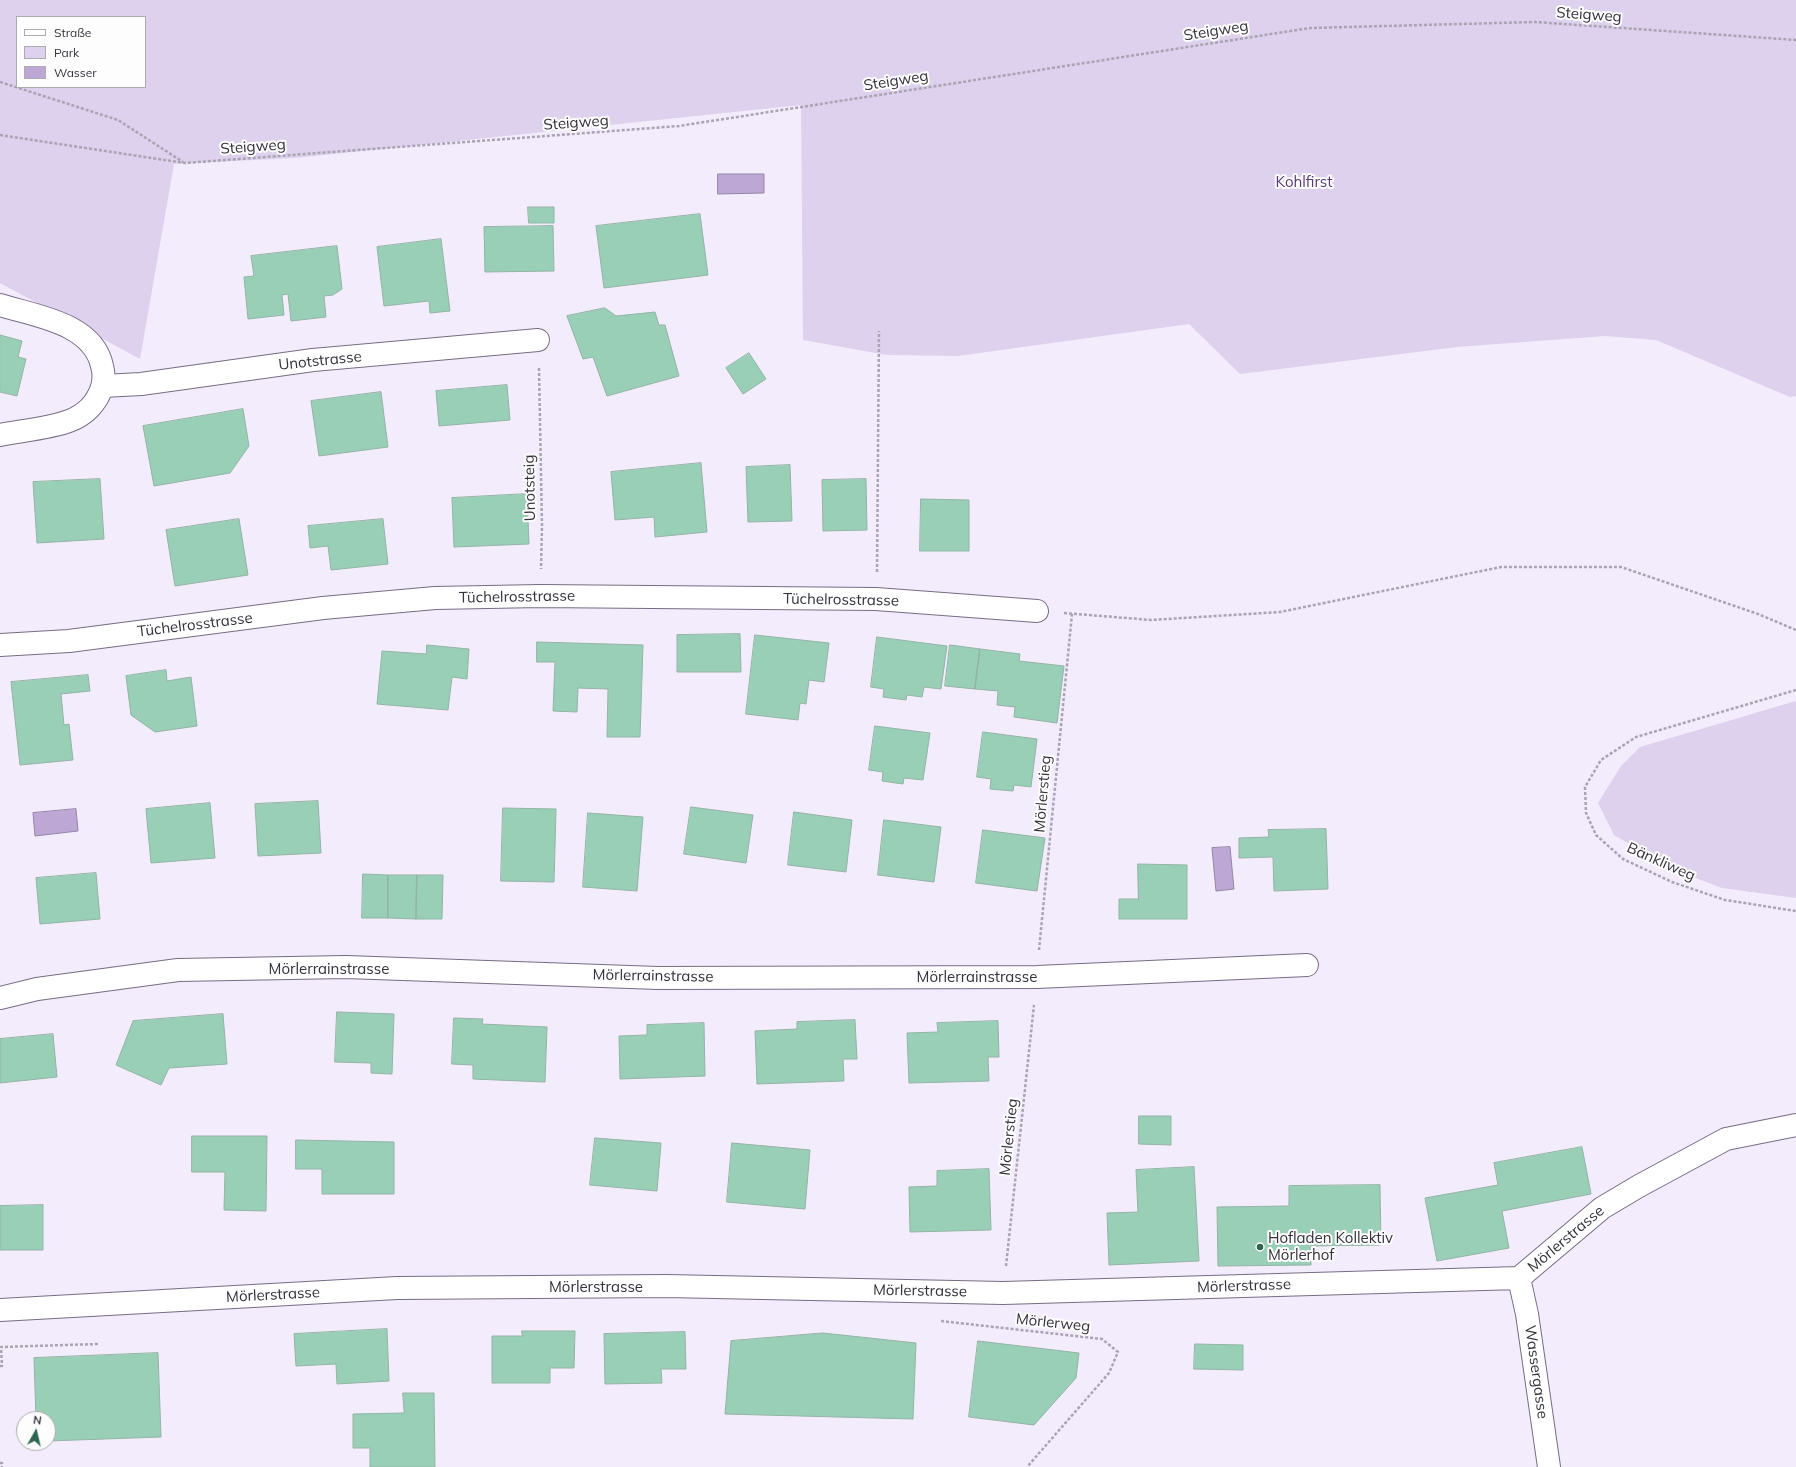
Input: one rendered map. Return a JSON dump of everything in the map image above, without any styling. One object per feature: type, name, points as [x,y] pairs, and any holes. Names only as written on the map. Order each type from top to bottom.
[{"type":"street","points":[[0,305],[55,321],[76,332],[92,345],[101,360],[104,375],[103,386],[92,407],[69,421],[0,435]]},
{"type":"street","name":"Unotstrasse","points":[[103,386],[141,384],[313,360],[538,340]]},
{"type":"street","name":"Tüchelrosstrasse","points":[[0,645],[69,641],[323,608],[435,598],[540,596],[876,599],[1037,611]]},
{"type":"street","name":"Mörlerrainstrasse","points":[[0,998],[37,989],[178,970],[330,967],[658,978],[1037,977],[1307,965]]},
{"type":"street","name":"Mörlerstrasse","points":[[0,1310],[397,1288],[667,1286],[1003,1292],[1519,1278],[1602,1208],[1639,1186],[1726,1139],[1796,1125]]},
{"type":"street","name":"Wassergasse","points":[[1519,1278],[1528,1314],[1549,1467]]},
{"type":"path","name":"Steigweg","points":[[0,135],[185,163],[679,126],[1310,28],[1534,22],[1796,40]]},
{"type":"path","points":[[0,82],[16,87]]},
{"type":"path","points":[[19,88],[118,120],[185,163]]},
{"type":"path","points":[[876,599],[879,331]]},
{"type":"path","name":"Unotsteig","points":[[540,379],[542,526],[540,596]]},
{"type":"path","points":[[1037,611],[1151,620],[1280,612],[1501,566],[1621,568],[1758,614],[1796,630]]},
{"type":"path","name":"Mörlerstieg","points":[[1037,977],[1072,614]]},
{"type":"path","name":"Bänkliweg","points":[[1796,690],[1636,737],[1601,760],[1585,787],[1586,813],[1596,835],[1622,859],[1672,882],[1726,900],[1796,911]]},
{"type":"path","name":"Mörlerstieg","points":[[1008,1243],[1031,1033]]},
{"type":"path","name":"Mörlerweg","points":[[940,1321],[1102,1339],[1118,1352],[1109,1373],[1027,1467]]},
{"type":"path","points":[[0,1366],[2,1366],[1,1347],[98,1344]]},
{"type":"path","points":[[0,1463],[2,1463],[2,1467]]},
{"type":"green space","name":"Kohlfirst","points":[[0,0],[1796,0],[1796,396],[1790,397],[1656,340],[1605,336],[1457,347],[1240,374],[1189,324],[958,356],[887,355],[803,340],[801,105],[295,158],[174,164],[140,359],[0,283]]},
{"type":"green space","points":[[1796,701],[1796,898],[1722,888],[1672,869],[1614,835],[1598,803],[1621,766],[1640,747]]},
{"type":"water","points":[[718,174],[764,174],[764,193],[718,194]]},
{"type":"water","points":[[76,809],[78,831],[35,836],[33,813]]},
{"type":"water","points":[[1230,847],[1234,889],[1216,891],[1212,848]]},
{"type":"building","points":[[528,207],[554,207],[554,223],[529,223]]},
{"type":"building","points":[[700,214],[708,275],[604,288],[596,226]]},
{"type":"building","points":[[553,226],[554,271],[485,272],[484,227]]},
{"type":"building","points":[[441,239],[450,311],[430,313],[429,301],[384,306],[377,247]]},
{"type":"building","points":[[337,246],[342,289],[333,295],[324,296],[326,317],[291,321],[288,294],[282,295],[284,315],[248,319],[244,277],[254,276],[251,256]]},
{"type":"building","points":[[605,308],[616,316],[655,312],[659,325],[665,325],[679,376],[607,396],[593,357],[583,359],[567,316]]},
{"type":"building","points":[[0,335],[22,341],[18,357],[26,359],[17,396],[0,392]]},
{"type":"building","points":[[749,353],[766,379],[743,394],[726,368]]},
{"type":"building","points":[[507,385],[510,420],[439,426],[436,391]]},
{"type":"building","points":[[381,392],[388,447],[319,456],[311,401]]},
{"type":"building","points":[[243,409],[249,446],[230,473],[154,486],[143,426]]},
{"type":"building","points":[[701,463],[707,532],[655,537],[654,517],[615,520],[611,472]]},
{"type":"building","points":[[790,465],[792,521],[748,522],[746,467]]},
{"type":"building","points":[[100,479],[104,539],[37,543],[33,482]]},
{"type":"building","points":[[866,479],[867,530],[823,531],[822,480]]},
{"type":"building","points":[[527,494],[529,544],[454,547],[452,498]]},
{"type":"building","points":[[921,499],[969,500],[969,551],[920,551]]},
{"type":"building","points":[[239,519],[248,575],[175,586],[166,530]]},
{"type":"building","points":[[383,519],[388,564],[331,570],[328,546],[310,548],[308,526]]},
{"type":"building","points":[[740,634],[741,672],[677,672],[677,635]]},
{"type":"building","points":[[755,635],[829,643],[824,682],[809,680],[806,704],[800,703],[798,720],[746,714]]},
{"type":"building","points":[[877,637],[947,646],[941,689],[924,687],[922,697],[907,695],[906,700],[883,697],[884,689],[871,687]]},
{"type":"building","points":[[537,642],[643,645],[640,737],[607,737],[608,689],[578,688],[577,712],[553,711],[555,662],[537,662]]},
{"type":"building","points":[[427,645],[469,649],[467,679],[452,677],[448,710],[377,704],[382,651],[426,654]]},
{"type":"building","points":[[950,645],[980,649],[975,689],[945,686]]},
{"type":"building","points":[[980,649],[1020,654],[1019,661],[1064,666],[1057,723],[1014,717],[1015,707],[997,705],[998,691],[975,689]]},
{"type":"building","points":[[166,670],[167,681],[191,677],[197,726],[155,732],[131,715],[126,676]]},
{"type":"building","points":[[88,675],[90,691],[61,694],[64,725],[69,724],[73,760],[20,765],[11,682]]},
{"type":"building","points":[[875,726],[930,733],[923,780],[904,778],[903,784],[882,781],[883,772],[869,770]]},
{"type":"building","points":[[983,732],[1037,739],[1031,787],[1014,785],[1013,791],[990,789],[991,779],[977,777]]},
{"type":"building","points":[[318,801],[321,853],[258,856],[255,804]]},
{"type":"building","points":[[210,803],[215,858],[151,863],[146,809]]},
{"type":"building","points":[[691,807],[753,815],[746,863],[684,854]]},
{"type":"building","points":[[503,808],[556,809],[554,882],[501,881]]},
{"type":"building","points":[[794,812],[852,820],[846,872],[788,865]]},
{"type":"building","points":[[588,813],[643,817],[637,891],[583,887]]},
{"type":"building","points":[[884,820],[941,827],[934,882],[878,875]]},
{"type":"building","points":[[1326,829],[1328,889],[1274,891],[1273,857],[1239,858],[1239,838],[1269,837],[1268,830]]},
{"type":"building","points":[[983,830],[1045,838],[1037,891],[976,883]]},
{"type":"building","points":[[1138,864],[1187,865],[1187,919],[1119,919],[1119,899],[1138,899]]},
{"type":"building","points":[[96,873],[100,919],[40,924],[36,878]]},
{"type":"building","points":[[363,874],[388,875],[388,918],[362,918]]},
{"type":"building","points":[[388,875],[417,875],[416,919],[388,918]]},
{"type":"building","points":[[417,875],[443,875],[442,919],[416,919]]},
{"type":"building","points":[[337,1012],[394,1014],[392,1074],[371,1073],[371,1063],[335,1062]]},
{"type":"building","points":[[223,1014],[227,1064],[169,1068],[161,1085],[116,1065],[133,1021]]},
{"type":"building","points":[[454,1018],[483,1019],[482,1024],[547,1027],[545,1082],[473,1079],[473,1065],[452,1064]]},
{"type":"building","points":[[855,1020],[857,1059],[843,1059],[844,1081],[757,1084],[755,1031],[797,1029],[797,1022]]},
{"type":"building","points":[[998,1021],[999,1057],[988,1057],[989,1081],[909,1083],[907,1033],[938,1032],[937,1023]]},
{"type":"building","points":[[704,1023],[705,1076],[620,1079],[619,1036],[647,1035],[647,1025]]},
{"type":"building","points":[[53,1034],[57,1077],[0,1083],[0,1039]]},
{"type":"building","points":[[1139,1116],[1171,1116],[1171,1145],[1139,1144]]},
{"type":"building","points":[[192,1136],[267,1136],[266,1211],[224,1210],[225,1172],[192,1172]]},
{"type":"building","points":[[595,1138],[661,1143],[657,1191],[590,1185]]},
{"type":"building","points":[[296,1140],[394,1142],[394,1194],[322,1194],[322,1169],[296,1169]]},
{"type":"building","points":[[732,1143],[810,1150],[805,1209],[727,1202]]},
{"type":"building","points":[[1582,1147],[1591,1194],[1502,1211],[1509,1248],[1437,1261],[1425,1198],[1498,1185],[1494,1163]]},
{"type":"building","points":[[1194,1167],[1199,1261],[1109,1265],[1107,1213],[1138,1212],[1136,1170]]},
{"type":"building","points":[[989,1169],[991,1230],[910,1232],[909,1187],[937,1186],[937,1171]]},
{"type":"building","points":[[1380,1185],[1381,1245],[1310,1246],[1311,1265],[1218,1266],[1217,1207],[1289,1206],[1289,1186]]},
{"type":"building","points":[[43,1205],[43,1250],[0,1250],[0,1206]]},
{"type":"building","points":[[387,1329],[389,1381],[337,1384],[336,1364],[296,1366],[294,1334]]},
{"type":"building","points":[[522,1331],[575,1331],[574,1368],[550,1368],[550,1383],[492,1383],[492,1336],[522,1336]]},
{"type":"building","points":[[685,1332],[686,1369],[661,1369],[662,1383],[605,1384],[604,1334]]},
{"type":"building","points":[[823,1333],[916,1343],[913,1419],[725,1414],[731,1341]]},
{"type":"building","points":[[978,1341],[1079,1353],[1076,1378],[1034,1425],[969,1417]]},
{"type":"building","points":[[1195,1344],[1243,1345],[1243,1370],[1194,1369]]},
{"type":"building","points":[[158,1353],[161,1437],[56,1441],[56,1411],[36,1411],[34,1358]]},
{"type":"building","points":[[403,1393],[434,1393],[435,1467],[370,1467],[370,1448],[353,1448],[353,1414],[404,1413]]},
{"type":"place","name":"Hofladen Kollektiv Mörlerhof","points":[[1260,1247]]}]
